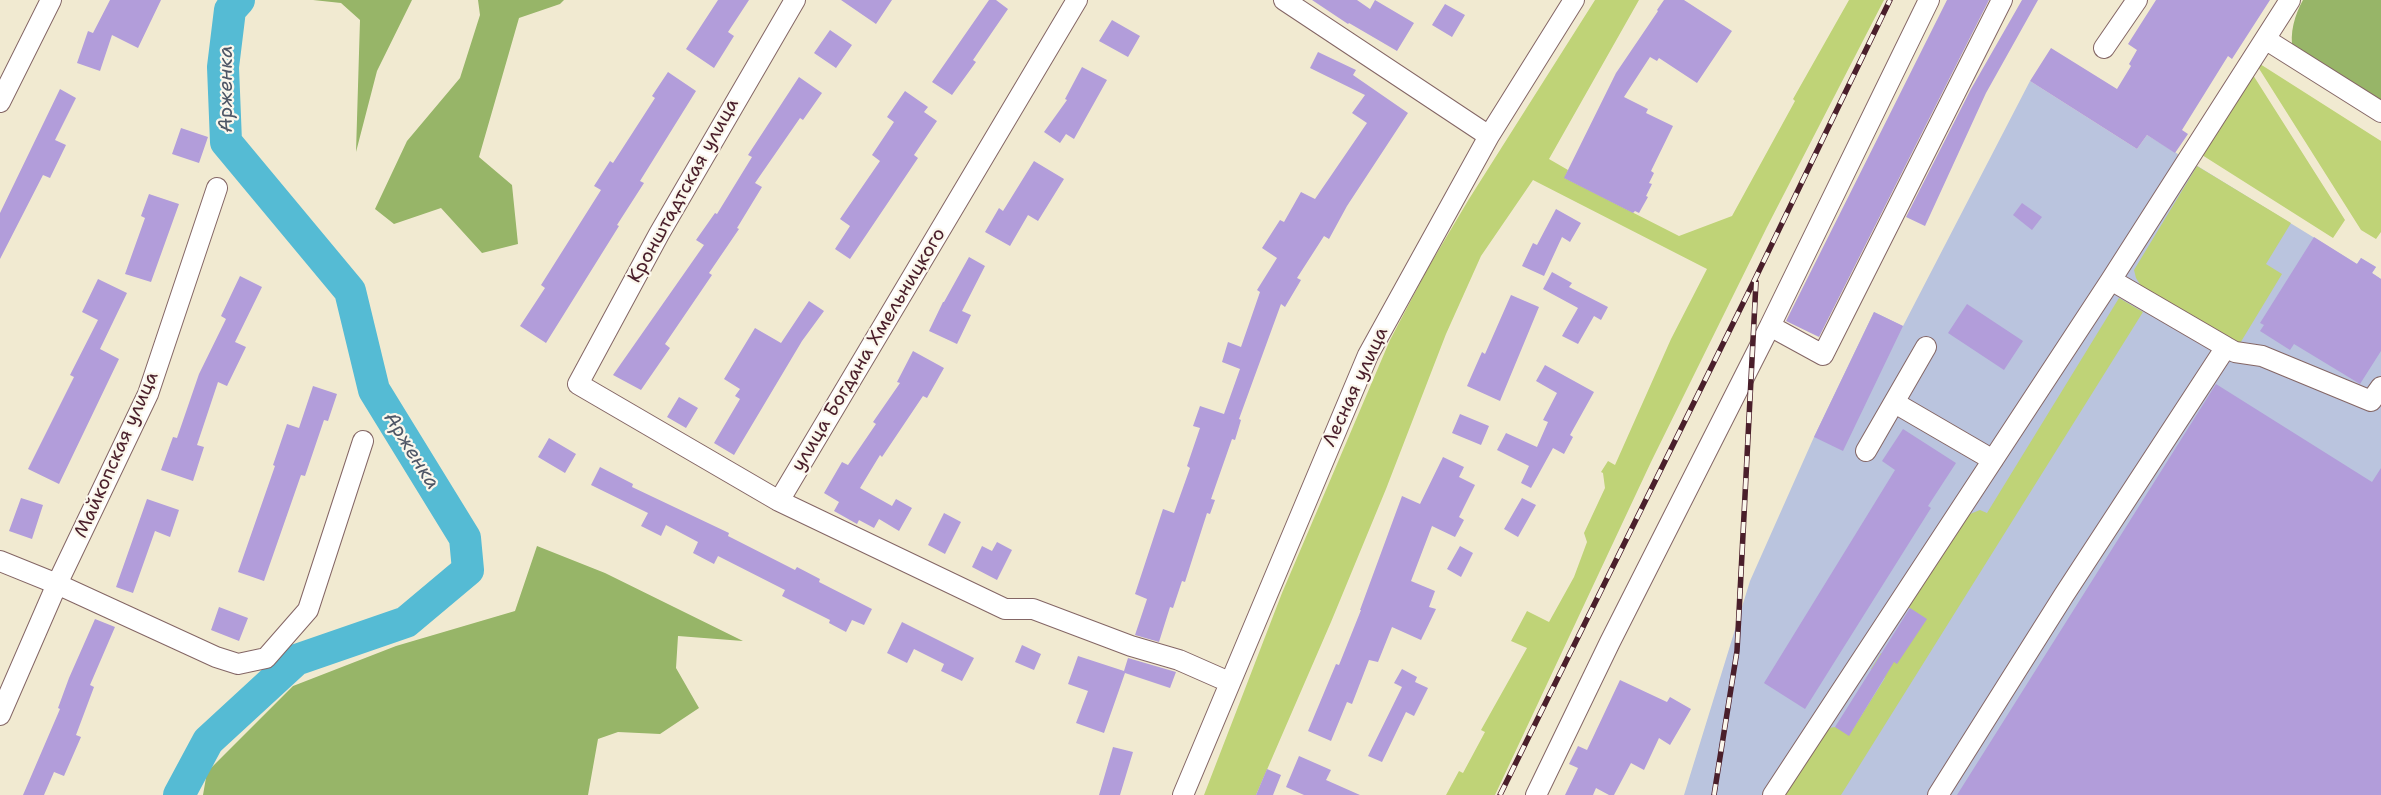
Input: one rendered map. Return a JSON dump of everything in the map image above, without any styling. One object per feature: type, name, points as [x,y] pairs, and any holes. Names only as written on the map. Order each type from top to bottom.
[{"type":"street","points":[[0,102],[51,0]]},
{"type":"street","name":"Кронштадтская улица","points":[[778,501],[578,384],[659,234],[795,0]]},
{"type":"street","name":"улица Богдана Хмельницкого","points":[[778,501],[1078,0]]},
{"type":"street","points":[[1284,0],[1490,136]]},
{"type":"street","name":"Лесная улица","points":[[1182,795],[1368,355],[1490,136],[1574,0]]},
{"type":"street","points":[[1536,795],[1610,642],[1770,326],[1929,0]]},
{"type":"street","points":[[1770,326],[1823,355],[2002,0]]},
{"type":"street","points":[[2104,48],[2137,0]]},
{"type":"street","points":[[1773,795],[2111,280],[2290,0]]},
{"type":"street","points":[[2265,39],[2381,112]]},
{"type":"street","name":"Майкопская улица","points":[[0,716],[57,584],[148,394],[216,188]]},
{"type":"street","points":[[2111,280],[2235,352],[2262,356],[2371,401],[2381,387]]},
{"type":"street","points":[[1866,451],[1926,347]]},
{"type":"street","points":[[1938,795],[2064,594],[2226,347]]},
{"type":"street","points":[[1895,403],[1993,460]]},
{"type":"street","points":[[0,561],[57,584],[216,657],[238,664],[266,658],[308,610],[363,441]]},
{"type":"street","points":[[778,501],[1005,609],[1033,609],[1131,646],[1179,660],[1229,682]]},
{"type":"shaded area","points":[[2030,81],[2137,149],[2147,135],[2357,264],[2361,258],[2376,267],[2372,273],[2381,279],[2381,795],[1684,795],[1750,581],[1814,437],[1874,312],[1903,326]]},
{"type":"green space","points":[[313,0],[412,0],[377,71],[356,152],[360,20],[341,3]]},
{"type":"green space","points":[[478,0],[564,0],[560,4],[519,18],[479,157],[512,185],[518,244],[482,253],[441,208],[394,224],[375,209],[407,141],[460,78],[480,15]]},
{"type":"green space","points":[[1595,0],[1639,0],[1549,159],[1568,170],[1565,178],[1679,236],[1732,216],[1795,101],[1793,99],[1849,0],[1884,0],[1767,227],[1651,462],[1495,795],[1446,795],[1459,771],[1463,773],[1485,732],[1481,730],[1527,648],[1511,641],[1527,611],[1549,622],[1574,577],[1587,542],[1584,533],[1605,488],[1603,473],[1601,472],[1608,461],[1615,465],[1671,339],[1707,269],[1533,180],[1481,256],[1446,334],[1386,489],[1331,622],[1256,795],[1204,795],[1282,593],[1390,340],[1428,268],[1469,199]]},
{"type":"green space","points":[[2303,0],[2381,0],[2381,103],[2293,50],[2294,24]]},
{"type":"green space","points":[[2260,64],[2381,141],[2381,232],[2376,239],[2361,230],[2258,67]]},
{"type":"green space","points":[[2253,75],[2345,220],[2333,238],[2202,155]]},
{"type":"green space","points":[[2197,166],[2291,223],[2266,264],[2282,274],[2239,345],[2141,286],[2134,270]]},
{"type":"green space","points":[[2119,298],[2143,312],[1841,795],[1781,795],[1829,728],[1835,727],[1849,735],[1885,678],[1871,669],[1881,653],[1897,663],[1926,619],[1908,607],[1970,514],[1980,510],[1987,513]]},
{"type":"green space","points":[[537,546],[605,573],[743,641],[678,636],[676,668],[699,708],[660,734],[618,732],[598,739],[588,795],[203,795],[207,772],[293,686],[396,646],[515,611]]},
{"type":"building","points":[[110,0],[161,0],[138,48],[112,35],[100,71],[77,63],[88,31],[93,33]]},
{"type":"building","points":[[718,0],[749,0],[728,32],[734,36],[714,68],[686,49]]},
{"type":"building","points":[[841,0],[892,0],[876,24]]},
{"type":"building","points":[[989,0],[996,0],[1008,9],[973,60],[976,62],[952,95],[932,82]]},
{"type":"building","points":[[1312,0],[1357,0],[1370,9],[1375,0],[1414,23],[1397,51],[1348,24]]},
{"type":"building","points":[[1664,0],[1684,0],[1732,31],[1697,83],[1659,58],[1657,61],[1650,57],[1624,97],[1648,109],[1646,113],[1673,126],[1651,171],[1654,173],[1649,183],[1652,184],[1646,196],[1648,197],[1639,213],[1635,211],[1633,213],[1564,178],[1616,73]]},
{"type":"building","points":[[1947,0],[1989,0],[1819,337],[1786,321]]},
{"type":"building","points":[[2022,0],[2038,0],[1986,93],[1925,226],[1906,217],[1971,89]]},
{"type":"building","points":[[2156,0],[2270,0],[2232,59],[2228,56],[2182,130],[2188,134],[2175,153],[2147,135],[2137,149],[2030,81],[2051,48],[2117,89],[2131,66],[2129,64],[2137,50],[2128,44]]},
{"type":"building","points":[[1445,4],[1465,15],[1452,37],[1432,25]]},
{"type":"building","points":[[1112,20],[1140,36],[1128,57],[1099,41]]},
{"type":"building","points":[[830,30],[852,45],[836,68],[814,53]]},
{"type":"building","points":[[1318,52],[1356,70],[1353,75],[1408,113],[1347,206],[1329,239],[1324,236],[1297,278],[1301,280],[1285,307],[1281,304],[1239,419],[1241,420],[1235,440],[1232,439],[1211,499],[1215,500],[1210,514],[1207,513],[1185,582],[1182,581],[1173,608],[1170,607],[1159,642],[1135,635],[1147,599],[1135,594],[1163,509],[1174,513],[1190,468],[1187,466],[1200,428],[1193,426],[1200,406],[1224,414],[1240,369],[1222,362],[1228,342],[1241,347],[1260,292],[1257,290],[1277,258],[1262,248],[1280,220],[1284,222],[1301,192],[1315,199],[1367,123],[1352,113],[1365,95],[1310,68]]},
{"type":"building","points":[[1082,67],[1107,80],[1074,139],[1066,134],[1060,143],[1044,132],[1067,100],[1065,99]]},
{"type":"building","points":[[668,72],[696,91],[640,181],[644,183],[617,225],[619,226],[546,343],[520,326],[545,288],[541,285],[601,190],[594,186],[610,161],[613,163],[655,98],[652,96]]},
{"type":"building","points":[[799,77],[822,93],[803,120],[800,118],[755,183],[762,187],[737,228],[739,229],[709,273],[712,275],[665,344],[670,348],[641,390],[613,375],[704,245],[696,240],[715,213],[717,214],[752,157],[748,155]]},
{"type":"building","points":[[60,89],[76,98],[55,140],[66,145],[50,178],[43,175],[0,259],[0,213]]},
{"type":"building","points":[[905,91],[928,107],[924,112],[937,121],[914,155],[918,158],[850,259],[835,249],[850,226],[840,219],[880,161],[872,155],[894,122],[887,117]]},
{"type":"building","points":[[181,128],[208,137],[199,163],[172,154]]},
{"type":"building","points":[[1034,161],[1064,179],[1038,221],[1028,215],[1010,246],[985,232],[999,208],[1003,211]]},
{"type":"building","points":[[149,194],[179,204],[151,282],[125,274],[145,218],[141,216]]},
{"type":"building","points":[[2022,203],[2042,217],[2032,230],[2013,215]]},
{"type":"building","points":[[1556,209],[1581,223],[1570,242],[1562,237],[1544,276],[1522,266],[1533,243],[1537,245]]},
{"type":"building","points":[[2314,237],[2357,264],[2361,258],[2376,267],[2372,273],[2381,279],[2381,351],[2360,384],[2294,344],[2290,350],[2260,331],[2264,325],[2260,323]]},
{"type":"building","points":[[969,257],[985,266],[962,311],[971,315],[957,344],[929,331]]},
{"type":"building","points":[[1552,272],[1572,283],[1569,287],[1608,307],[1601,320],[1594,316],[1578,344],[1562,336],[1578,308],[1543,289]]},
{"type":"building","points":[[240,276],[262,287],[235,342],[246,347],[227,386],[218,382],[197,445],[204,447],[193,481],[161,470],[173,437],[177,438],[199,374],[226,319],[221,316]]},
{"type":"building","points":[[98,279],[127,293],[100,349],[119,359],[59,484],[28,469],[74,377],[70,375],[98,320],[82,312]]},
{"type":"building","points":[[1511,295],[1539,307],[1500,401],[1467,386],[1482,352],[1485,354]]},
{"type":"building","points":[[809,301],[824,311],[802,341],[734,455],[714,443],[740,399],[735,396],[740,389],[724,379],[755,328],[781,343]]},
{"type":"building","points":[[1967,304],[2023,341],[2004,370],[1948,333]]},
{"type":"building","points":[[1874,312],[1903,326],[1843,451],[1814,437]]},
{"type":"building","points":[[913,351],[944,368],[927,398],[923,396],[882,457],[880,455],[860,488],[892,506],[896,499],[912,508],[899,531],[879,519],[874,528],[859,520],[857,524],[834,511],[839,502],[824,493],[842,462],[848,465],[876,424],[873,422],[900,383],[897,382]]},
{"type":"building","points":[[1545,365],[1594,392],[1570,435],[1573,437],[1564,454],[1553,448],[1531,488],[1521,483],[1529,466],[1497,450],[1506,433],[1537,447],[1548,422],[1543,420],[1557,393],[1536,381]]},
{"type":"building","points":[[2216,384],[2372,482],[2381,468],[2381,795],[1957,795]]},
{"type":"building","points":[[313,386],[337,394],[328,421],[324,420],[305,476],[301,475],[264,581],[238,572],[275,466],[273,465],[287,424],[299,428]]},
{"type":"building","points":[[679,397],[698,408],[686,428],[667,417]]},
{"type":"building","points":[[1460,414],[1489,426],[1481,445],[1452,433]]},
{"type":"building","points":[[1903,429],[1956,463],[1928,506],[1931,508],[1805,709],[1764,683],[1895,470],[1882,461]]},
{"type":"building","points":[[549,438],[576,454],[565,473],[538,457]]},
{"type":"building","points":[[1443,457],[1464,467],[1459,477],[1475,485],[1459,517],[1464,520],[1455,537],[1432,526],[1411,581],[1435,591],[1429,607],[1436,609],[1421,640],[1392,627],[1378,662],[1369,660],[1352,704],[1347,702],[1331,741],[1308,731],[1336,664],[1339,665],[1361,610],[1402,496],[1420,504]]},
{"type":"building","points":[[600,467],[633,484],[632,487],[729,533],[728,536],[795,570],[797,567],[820,579],[819,582],[872,609],[864,625],[852,620],[846,632],[829,623],[830,620],[782,596],[785,590],[718,556],[714,564],[693,553],[698,542],[666,525],[661,536],[641,526],[648,513],[591,485]]},
{"type":"building","points":[[21,498],[43,505],[32,539],[9,531]]},
{"type":"building","points":[[1522,498],[1536,505],[1518,537],[1504,529]]},
{"type":"building","points":[[147,499],[179,510],[170,537],[155,531],[133,593],[116,587]]},
{"type":"building","points":[[944,513],[961,522],[945,554],[928,545]]},
{"type":"building","points":[[997,542],[1012,550],[997,580],[972,567],[982,546],[992,551]]},
{"type":"building","points":[[1460,546],[1473,553],[1461,577],[1447,569]]},
{"type":"building","points":[[219,607],[248,618],[239,641],[211,630]]},
{"type":"building","points":[[1910,608],[1927,619],[1897,664],[1894,662],[1849,736],[1835,727]]},
{"type":"building","points":[[95,619],[115,627],[90,685],[94,687],[76,735],[81,737],[64,776],[54,772],[44,795],[23,795],[60,709],[58,708],[69,678]]},
{"type":"building","points":[[902,622],[974,658],[962,681],[941,671],[944,664],[914,649],[907,663],[887,653]]},
{"type":"building","points":[[1022,645],[1041,654],[1034,670],[1015,662]]},
{"type":"building","points":[[1078,656],[1124,671],[1128,658],[1176,672],[1170,688],[1125,673],[1104,733],[1076,723],[1088,691],[1068,684]]},
{"type":"building","points":[[1402,669],[1417,677],[1415,682],[1428,688],[1414,716],[1406,712],[1382,762],[1368,756],[1402,687],[1394,683]]},
{"type":"building","points":[[1620,680],[1667,702],[1670,697],[1691,709],[1670,745],[1659,738],[1644,770],[1631,763],[1614,795],[1609,795],[1596,788],[1593,795],[1565,795],[1578,768],[1569,764],[1578,746],[1587,750]]},
{"type":"building","points":[[1113,747],[1133,752],[1120,795],[1099,795]]},
{"type":"building","points":[[1299,756],[1331,770],[1326,780],[1360,795],[1304,795],[1286,787]]},
{"type":"building","points":[[1267,769],[1281,775],[1273,795],[1256,795]]},
{"type":"waterway","name":"Арженка","points":[[179,795],[208,741],[296,660],[406,622],[468,570],[465,538],[374,390],[350,291],[226,142],[223,67],[230,10],[239,0]]},
{"type":"railway","points":[[1500,795],[1756,277],[1890,0]]},
{"type":"railway","points":[[1714,795],[1737,651],[1756,282]]}]
